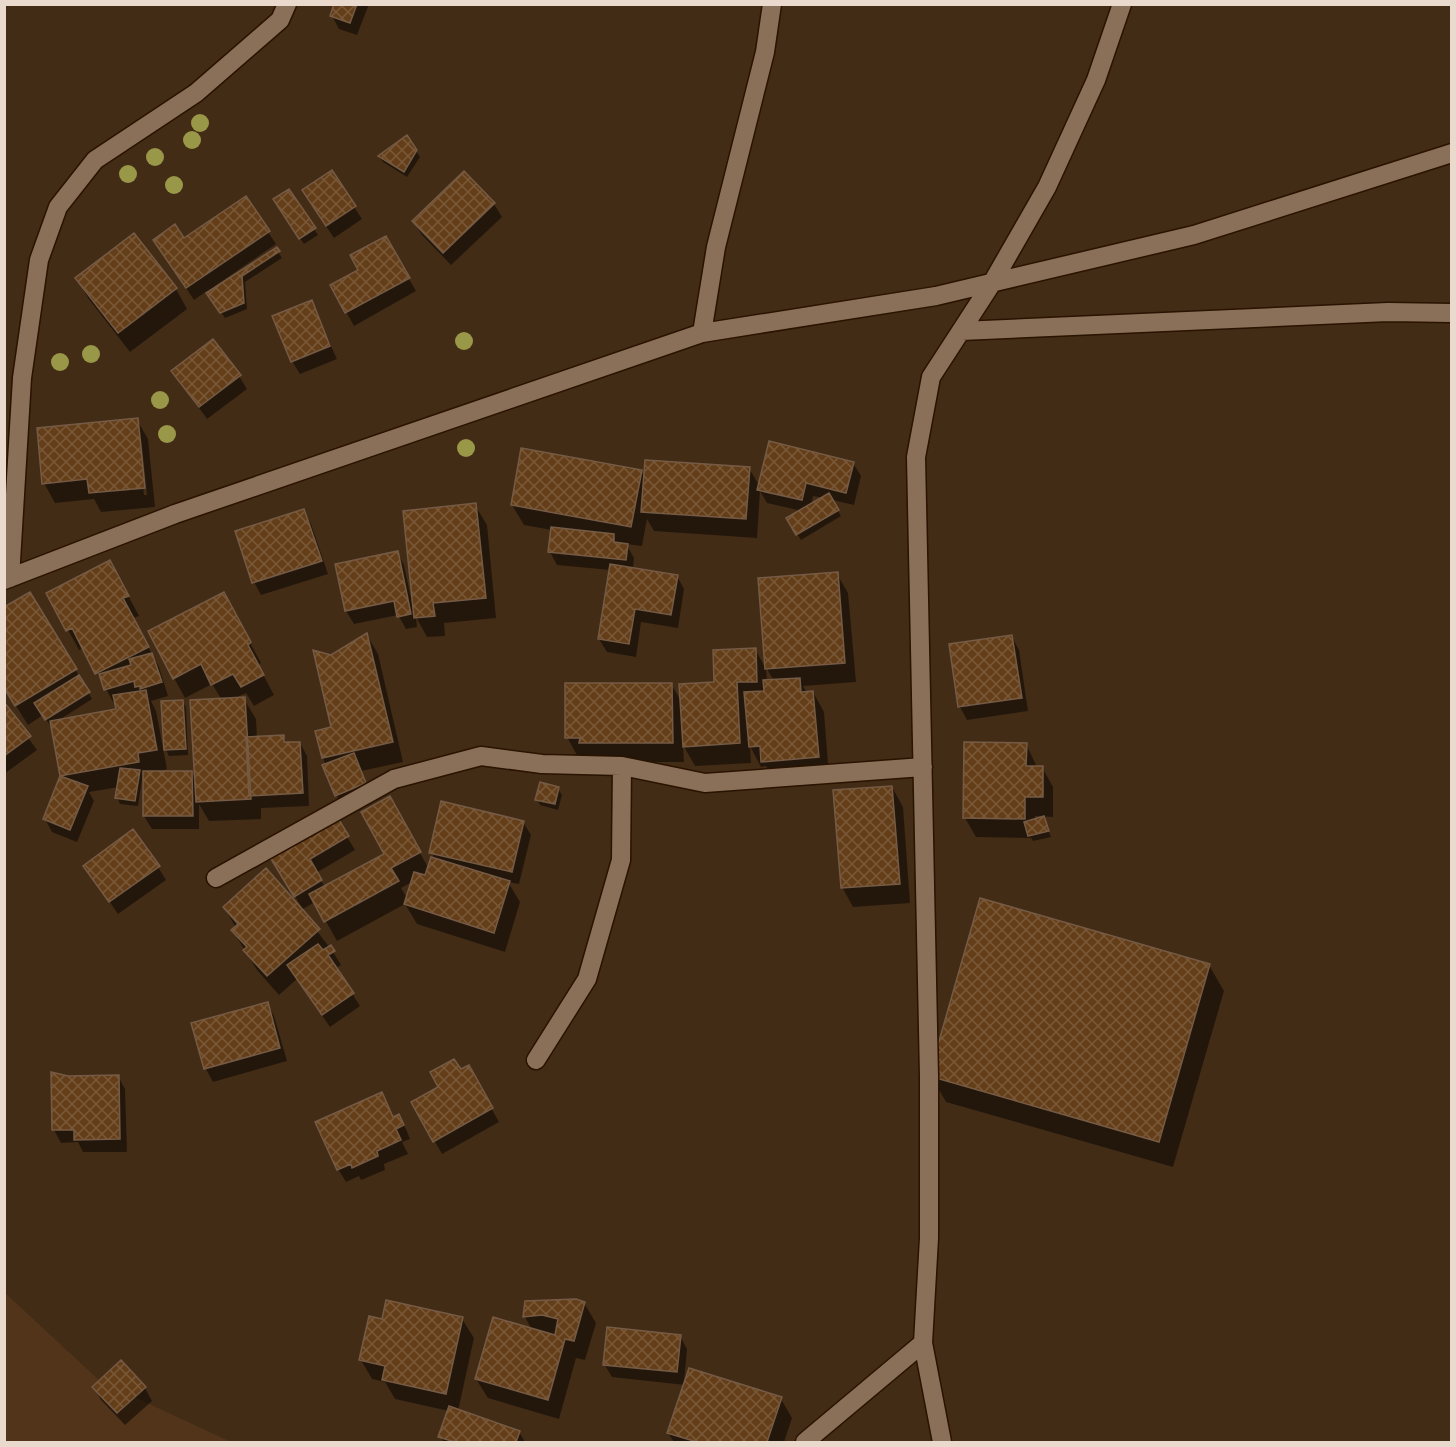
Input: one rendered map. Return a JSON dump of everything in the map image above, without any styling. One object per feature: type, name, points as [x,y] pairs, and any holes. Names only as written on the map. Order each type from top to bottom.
[{"type":"street","points":[[287,4],[280,20],[195,93],[95,160],[58,207],[39,260],[22,378],[7,579],[175,514],[465,417],[702,333],[936,296],[1194,235],[1452,153]]},
{"type":"street","points":[[702,333],[716,247],[765,52],[772,4]]},
{"type":"street","points":[[942,1443],[922,1343],[929,1238],[929,1111],[916,457],[931,377],[992,283],[1047,187],[1096,81],[1122,4]]},
{"type":"street","points":[[961,331],[1388,312],[1452,313]]},
{"type":"street","points":[[216,878],[394,779],[481,756],[542,764],[622,766],[705,783],[923,767]]},
{"type":"street","points":[[536,1060],[587,979],[621,860],[622,766]]},
{"type":"street","points":[[805,1443],[922,1343]]},
{"type":"shaded area","points":[[4,1292],[100,1381],[231,1442],[5,1442]]},
{"type":"building","points":[[334,4],[357,4],[350,23],[330,16]]},
{"type":"building","points":[[407,135],[417,150],[404,172],[378,156]]},
{"type":"building","points":[[332,170],[356,206],[326,226],[302,190]]},
{"type":"building","points":[[464,171],[495,203],[443,253],[412,221]]},
{"type":"building","points":[[289,189],[316,228],[299,239],[273,199]]},
{"type":"building","points":[[246,196],[270,231],[186,288],[153,240],[175,224],[184,238]]},
{"type":"building","points":[[134,233],[177,288],[118,333],[75,278]]},
{"type":"building","points":[[386,236],[410,278],[345,313],[330,285],[358,270],[350,255]]},
{"type":"building","points":[[277,247],[280,251],[242,276],[244,303],[220,313],[206,293]]},
{"type":"building","points":[[312,300],[330,346],[291,362],[272,316]]},
{"type":"building","points":[[213,339],[241,375],[199,407],[171,371]]},
{"type":"building","points":[[138,418],[145,488],[89,493],[87,479],[42,484],[37,428]]},
{"type":"building","points":[[769,441],[854,462],[846,493],[806,483],[802,500],[757,490]]},
{"type":"building","points":[[521,448],[642,470],[631,527],[511,505]]},
{"type":"building","points":[[645,460],[750,467],[746,519],[641,512]]},
{"type":"building","points":[[829,493],[839,510],[796,535],[786,518]]},
{"type":"building","points":[[476,503],[486,598],[433,603],[435,616],[414,618],[403,511]]},
{"type":"building","points":[[304,509],[322,561],[252,583],[235,531]]},
{"type":"building","points":[[551,527],[614,534],[614,542],[628,544],[626,560],[548,552]]},
{"type":"building","points":[[398,551],[411,614],[397,617],[394,601],[345,611],[335,564]]},
{"type":"building","points":[[110,560],[129,596],[123,598],[149,647],[95,674],[72,628],[66,631],[46,593]]},
{"type":"building","points":[[610,564],[678,575],[671,615],[635,609],[629,644],[598,639]]},
{"type":"building","points":[[838,572],[845,663],[765,669],[758,578]]},
{"type":"building","points":[[30,592],[77,669],[15,706],[4,688],[4,607]]},
{"type":"building","points":[[224,592],[251,642],[248,645],[264,675],[241,687],[233,674],[211,685],[201,664],[173,679],[148,631]]},
{"type":"building","points":[[367,633],[393,742],[322,758],[315,731],[331,727],[313,650],[331,655]]},
{"type":"building","points":[[1012,635],[1022,698],[958,707],[949,644]]},
{"type":"building","points":[[756,648],[757,682],[737,682],[740,743],[683,747],[679,684],[714,682],[713,650]]},
{"type":"building","points":[[152,653],[162,682],[140,689],[140,686],[135,687],[134,681],[104,690],[99,674],[131,665],[129,659]]},
{"type":"building","points":[[79,675],[90,692],[45,720],[34,703]]},
{"type":"building","points":[[800,678],[801,692],[813,691],[819,757],[761,762],[760,746],[749,747],[744,692],[764,691],[763,680]]},
{"type":"building","points":[[565,683],[672,683],[673,743],[579,743],[580,738],[565,738]]},
{"type":"building","points":[[146,690],[157,750],[138,753],[139,762],[60,776],[50,721],[116,709],[113,695]]},
{"type":"building","points":[[245,697],[251,799],[196,802],[190,700]]},
{"type":"building","points":[[183,700],[186,749],[164,750],[161,701]]},
{"type":"building","points":[[4,702],[31,736],[4,756]]},
{"type":"building","points":[[284,735],[284,742],[300,742],[303,793],[249,796],[246,737]]},
{"type":"building","points":[[964,742],[1027,743],[1026,766],[1043,766],[1043,797],[1025,797],[1025,819],[963,818]]},
{"type":"building","points":[[354,753],[366,783],[335,796],[322,765]]},
{"type":"building","points":[[120,768],[140,770],[135,801],[115,798]]},
{"type":"building","points":[[143,771],[192,771],[193,816],[143,816]]},
{"type":"building","points":[[60,776],[88,786],[70,830],[43,819]]},
{"type":"building","points":[[540,782],[559,787],[555,804],[535,800]]},
{"type":"building","points":[[892,786],[900,884],[841,888],[833,790]]},
{"type":"building","points":[[390,796],[421,852],[391,868],[399,881],[324,922],[309,894],[384,854],[361,812]]},
{"type":"building","points":[[441,801],[524,821],[512,872],[429,853]]},
{"type":"building","points":[[336,815],[349,836],[310,859],[322,880],[294,897],[268,854]]},
{"type":"building","points":[[1044,816],[1049,831],[1028,836],[1024,822]]},
{"type":"building","points":[[133,829],[160,866],[109,902],[83,866]]},
{"type":"building","points":[[431,857],[510,881],[494,933],[404,904],[414,872],[425,875]]},
{"type":"building","points":[[266,868],[320,929],[267,976],[243,950],[247,947],[231,930],[238,924],[223,907]]},
{"type":"building","points":[[980,898],[1210,964],[1159,1142],[929,1076]]},
{"type":"building","points":[[318,944],[323,950],[331,945],[335,951],[328,955],[354,993],[322,1015],[287,965]]},
{"type":"building","points":[[268,1002],[280,1048],[204,1069],[191,1023]]},
{"type":"building","points":[[454,1059],[461,1069],[469,1065],[493,1108],[433,1142],[411,1102],[438,1087],[430,1072]]},
{"type":"building","points":[[51,1072],[68,1076],[119,1075],[120,1139],[74,1140],[74,1130],[52,1130]]},
{"type":"building","points":[[382,1092],[393,1117],[399,1114],[404,1125],[396,1129],[401,1140],[377,1151],[378,1156],[352,1168],[351,1164],[337,1170],[315,1122]]},
{"type":"building","points":[[576,1299],[585,1302],[574,1341],[565,1339],[548,1400],[475,1379],[493,1317],[555,1335],[558,1319],[542,1315],[523,1317],[525,1301]]},
{"type":"building","points":[[386,1300],[463,1317],[446,1394],[382,1380],[385,1366],[359,1360],[369,1316],[382,1319]]},
{"type":"building","points":[[607,1327],[681,1335],[677,1372],[603,1365]]},
{"type":"building","points":[[121,1360],[146,1387],[117,1413],[92,1387]]},
{"type":"building","points":[[689,1368],[782,1397],[767,1442],[697,1442],[667,1433]]},
{"type":"building","points":[[449,1406],[520,1431],[516,1442],[455,1442],[438,1437]]}]
